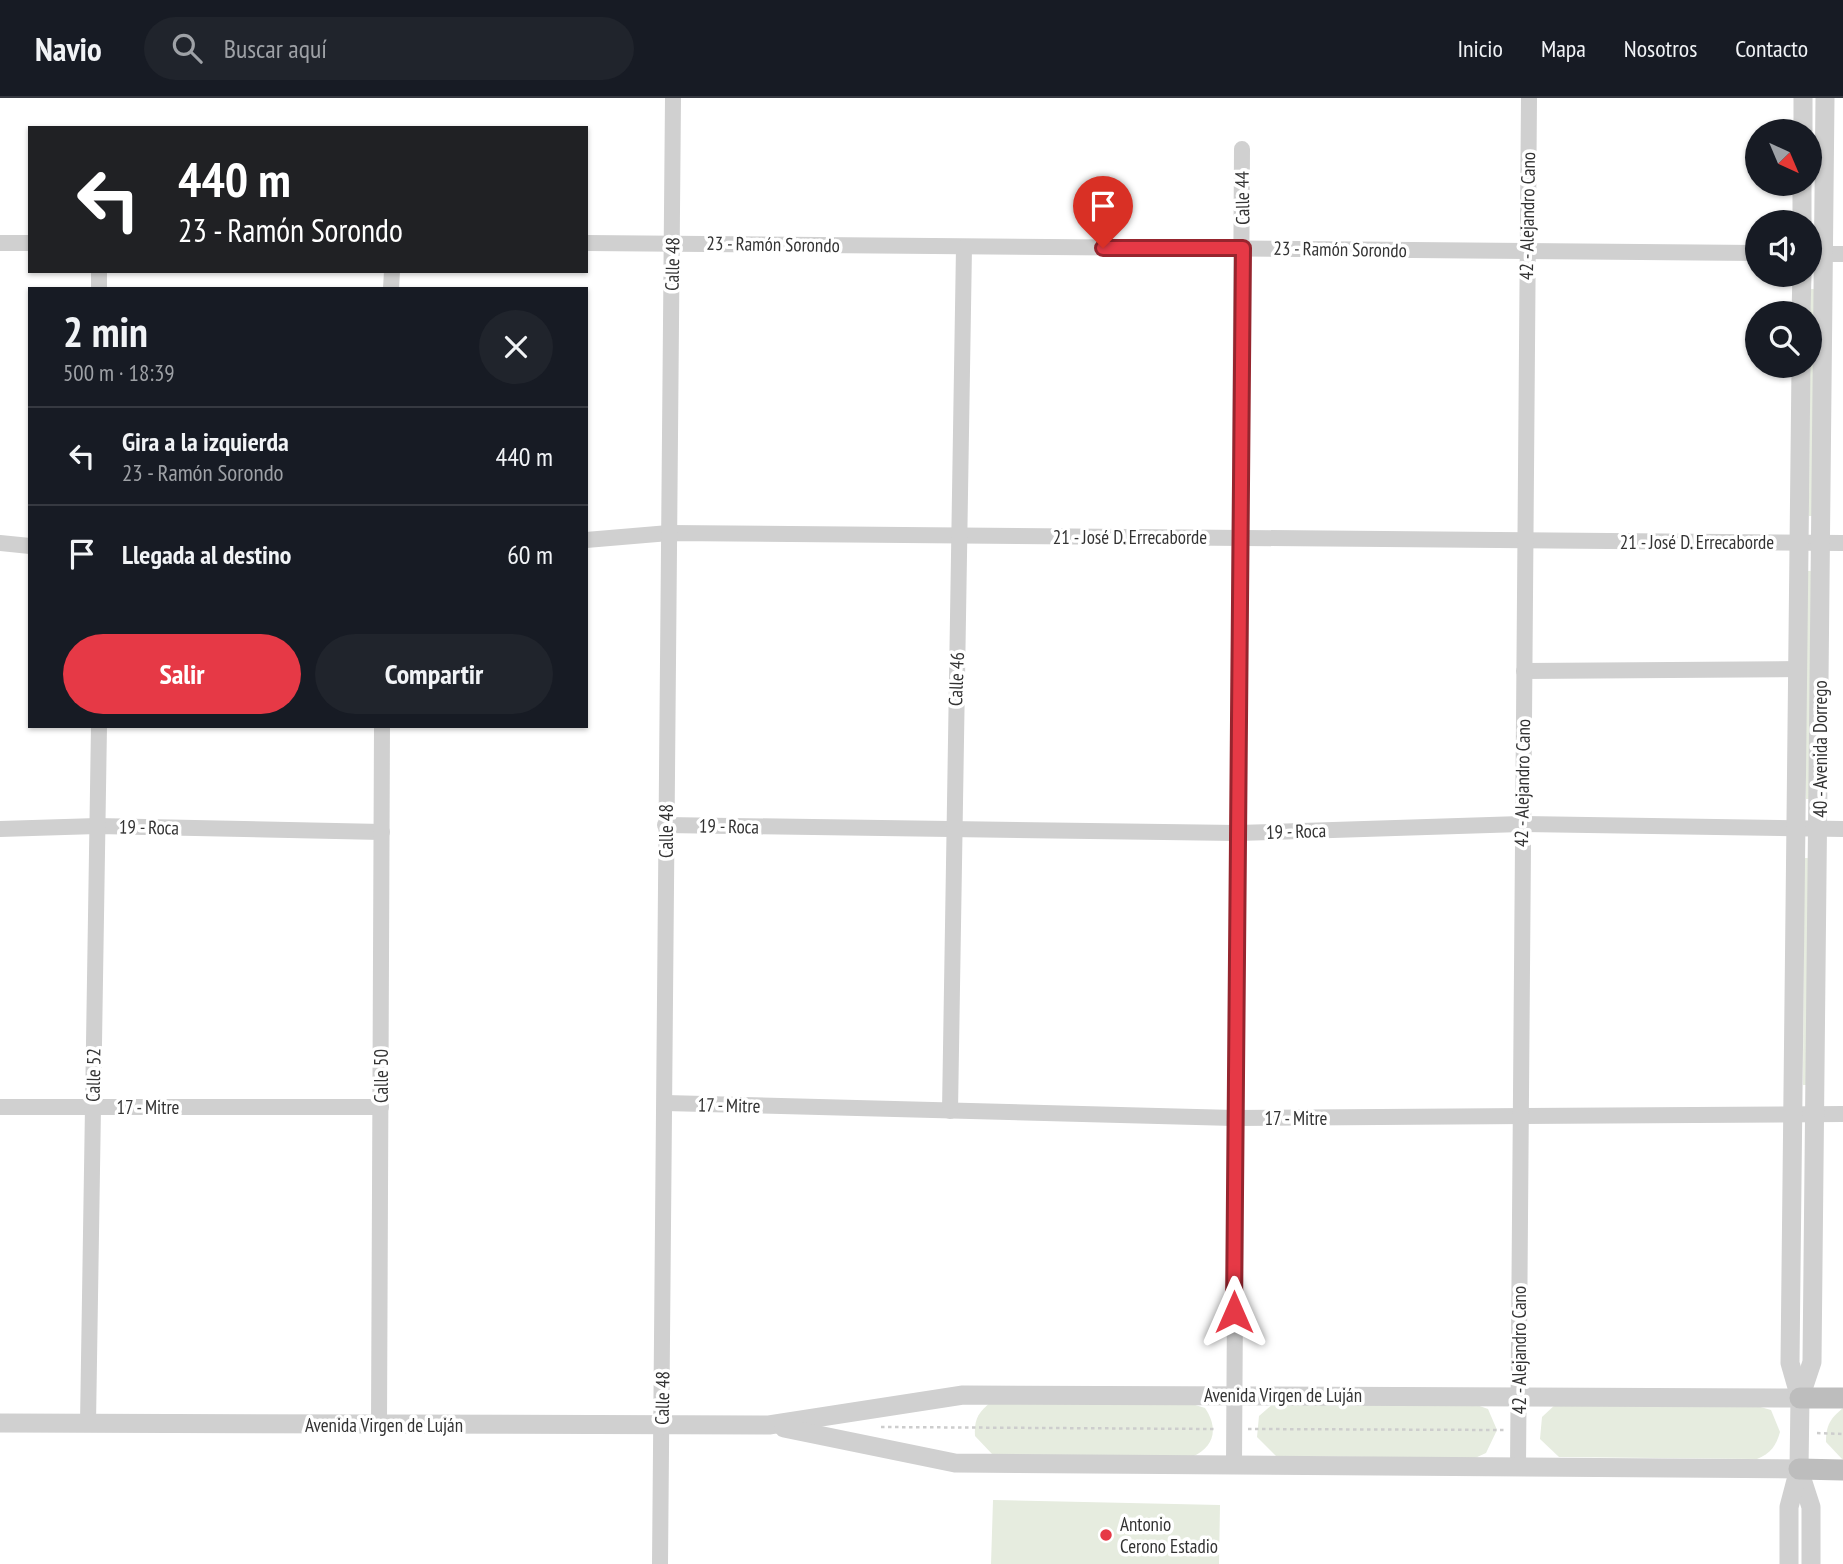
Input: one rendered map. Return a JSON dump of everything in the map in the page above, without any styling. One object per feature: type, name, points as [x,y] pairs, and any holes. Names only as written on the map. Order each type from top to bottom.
[{"type":"main road","points":[[1800,1398],[1843,1398]]},
{"type":"main road","points":[[1799,1469],[1843,1470]]},
{"type":"street","name":"Calle 48","points":[[660,1564],[673,98]]},
{"type":"street","name":"42 - Alejandro Cano","points":[[1518,1467],[1521,824],[1529,98]]},
{"type":"street","points":[[1803,98],[1803,119]]},
{"type":"street","name":"40 - Avenida Dorrego","points":[[1800,1398],[1812,1362],[1825,98]]},
{"type":"street","name":"Calle 44","points":[[1234,1465],[1234,1118],[1241,538],[1242,149]]},
{"type":"street","points":[[0,243],[28,243]]},
{"type":"street","name":"23 - Ramón Sorondo","points":[[588,243],[1745,253]]},
{"type":"street","name":"Calle 46","points":[[950,1111],[964,247]]},
{"type":"street","name":"40 - Avenida Dorrego","points":[[1789,1564],[1789,1507],[1799,1469],[1800,1433],[1800,1398],[1790,1363],[1801,378]]},
{"type":"street","name":"21 - José D. Errecaborde","points":[[588,540],[669,533],[1843,543]]},
{"type":"street","points":[[0,543],[28,546]]},
{"type":"street","points":[[1524,671],[1798,669]]},
{"type":"street","name":"Calle 52","points":[[88,1424],[99,728]]},
{"type":"street","name":"Calle 50","points":[[379,1425],[382,728]]},
{"type":"street","name":"19 - Roca","points":[[666,825],[1237,833],[1521,824],[1843,829]]},
{"type":"street","name":"19 - Roca","points":[[0,829],[97,826],[382,832]]},
{"type":"street","name":"17 - Mitre","points":[[665,1103],[1234,1118],[1843,1114]]},
{"type":"street","name":"17 - Mitre","points":[[0,1107],[381,1107]]},
{"type":"street","name":"Avenida Virgen de Luján","points":[[0,1423],[661,1427],[769,1425],[963,1395],[1800,1398]]},
{"type":"street","name":"Avenida Virgen de Luján","points":[[769,1425],[955,1463],[1799,1469]]},
{"type":"street","name":"40 - Avenida Dorrego","points":[[1799,1469],[1811,1507],[1811,1564]]},
{"type":"path","points":[[876,1427],[1518,1430]]},
{"type":"path","points":[[1800,1433],[1843,1434]]},
{"type":"shaded area","points":[[1810,289],[1814,289],[1814,301],[1810,301]]},
{"type":"shaded area","points":[[1810,378],[1814,378],[1814,516],[1809,516]]},
{"type":"shaded area","points":[[1806,571],[1811,571],[1810,799],[1806,799]]},
{"type":"shaded area","points":[[1804,858],[1808,858],[1808,1085],[1803,1085]]},
{"type":"shaded area","points":[[991,1402],[1192,1404],[1205,1408],[1213,1430],[1209,1443],[1192,1457],[993,1455],[975,1436],[978,1417]]},
{"type":"shaded area","points":[[1274,1403],[1474,1404],[1488,1409],[1497,1430],[1486,1453],[1475,1458],[1276,1456],[1257,1437],[1259,1416]]},
{"type":"shaded area","points":[[1556,1404],[1757,1406],[1771,1410],[1780,1432],[1772,1448],[1757,1459],[1559,1457],[1540,1439],[1542,1417]]},
{"type":"shaded area","points":[[1843,1408],[1843,1460],[1826,1442],[1830,1423]]},
{"type":"shaded area","name":"Antonio Cerono Estadio","points":[[993,1500],[1220,1505],[1219,1564],[991,1564]]},
{"type":"place","name":"Antonio Cerono Estadio","points":[[1106,1535]]},
{"type":"route","points":[[1103,248],[1243,248],[1234,1312]]}]
